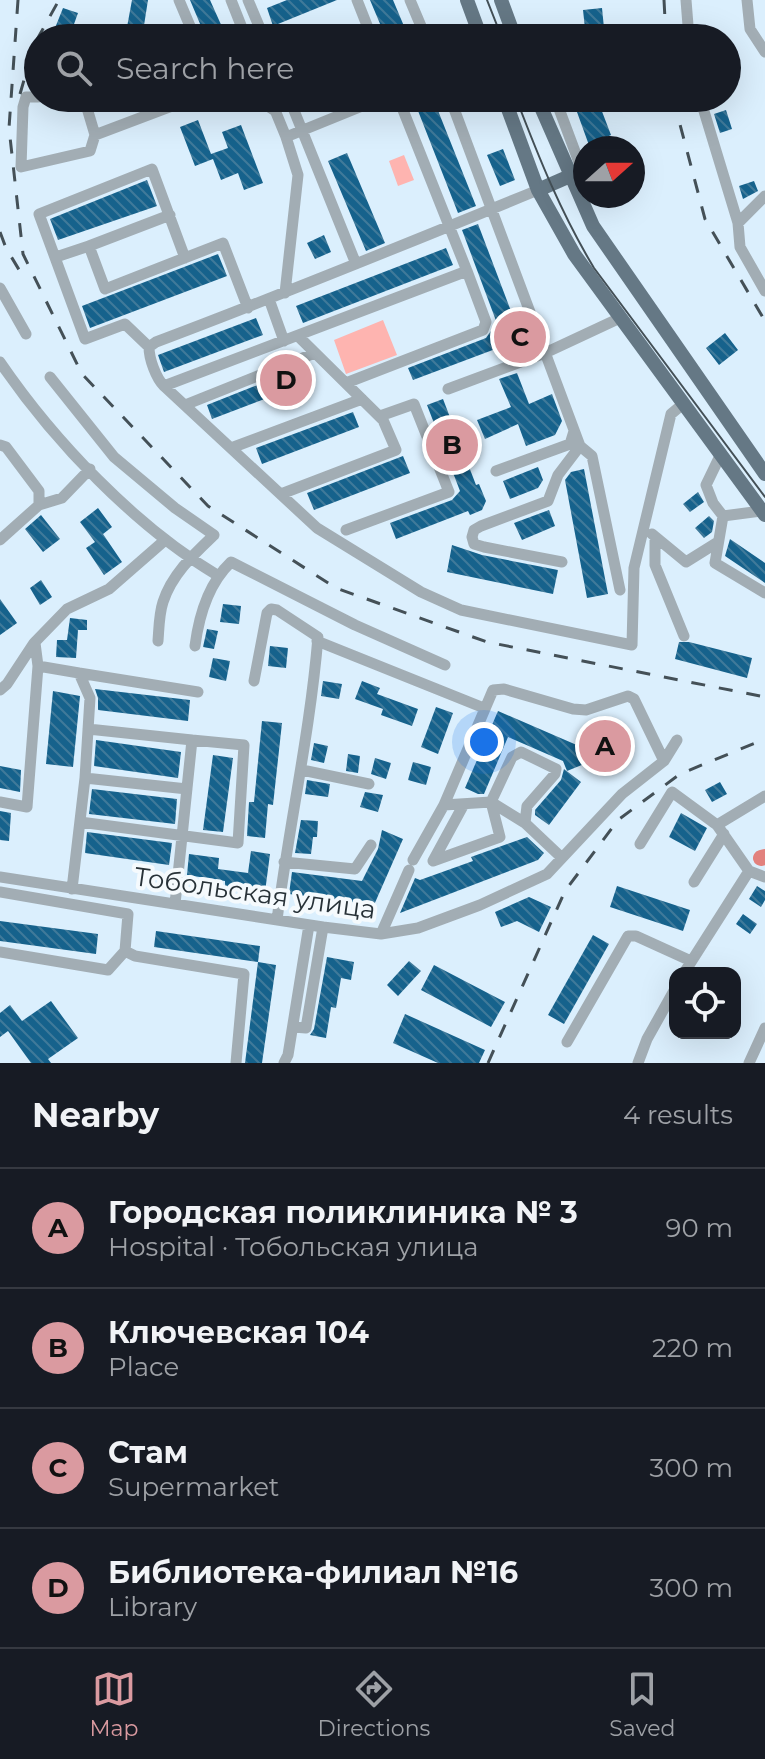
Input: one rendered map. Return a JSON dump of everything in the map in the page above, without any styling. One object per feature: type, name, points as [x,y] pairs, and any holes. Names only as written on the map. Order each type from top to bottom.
[{"type":"main road","points":[[467,0],[476,24]]},
{"type":"main road","points":[[501,0],[510,24]]},
{"type":"main road","points":[[509,112],[538,190],[614,322],[683,404],[763,513]]},
{"type":"main road","points":[[550,112],[572,181],[593,226],[765,474]]},
{"type":"main road","points":[[538,190],[572,181]]},
{"type":"street","points":[[179,0],[189,24]]},
{"type":"street","points":[[231,0],[240,24]]},
{"type":"street","points":[[248,0],[258,24]]},
{"type":"street","points":[[357,0],[366,24]]},
{"type":"street","points":[[410,0],[420,24]]},
{"type":"street","points":[[686,0],[688,24]]},
{"type":"street","points":[[747,0],[750,29],[765,52]]},
{"type":"street","points":[[24,104],[21,167],[90,151],[95,135],[88,112]]},
{"type":"street","points":[[95,135],[156,112]]},
{"type":"street","points":[[275,112],[298,175],[285,293]]},
{"type":"street","points":[[295,112],[356,264]]},
{"type":"street","points":[[286,137],[347,112]]},
{"type":"street","points":[[346,383],[483,330],[486,322],[404,112]]},
{"type":"street","points":[[455,112],[580,446],[592,456],[620,590]]},
{"type":"street","points":[[704,112],[738,223],[740,247],[765,291]]},
{"type":"street","points":[[185,258],[152,169],[39,214],[85,339],[125,324],[149,347],[154,368],[164,386],[317,528],[421,592],[461,610],[632,645],[634,568],[671,414],[683,404]]},
{"type":"street","points":[[149,347],[538,190]]},
{"type":"street","points":[[738,223],[765,196]]},
{"type":"street","points":[[56,257],[170,215]]},
{"type":"street","points":[[89,246],[105,289],[223,243],[248,308]]},
{"type":"street","points":[[164,386],[467,271]]},
{"type":"street","points":[[0,288],[26,334]]},
{"type":"street","points":[[269,299],[284,341]]},
{"type":"street","points":[[448,389],[545,353],[614,322]]},
{"type":"street","points":[[281,494],[396,450],[380,416],[298,336]]},
{"type":"street","points":[[185,405],[315,353]]},
{"type":"street","points":[[0,362],[27,400],[90,469],[164,541],[217,575]]},
{"type":"street","points":[[50,377],[114,457],[175,508],[214,535],[189,558],[163,603],[158,641]]},
{"type":"street","points":[[231,448],[362,399]]},
{"type":"street","points":[[346,530],[449,492],[414,404],[380,416]]},
{"type":"street","points":[[496,471],[570,444],[574,430]]},
{"type":"street","points":[[0,445],[6,447],[39,491],[39,505]]},
{"type":"street","points":[[562,562],[474,544],[472,537],[474,530],[481,526],[548,501],[558,475],[580,446]]},
{"type":"street","points":[[720,456],[706,485],[713,503],[723,516],[715,563],[765,593]]},
{"type":"street","points":[[0,540],[39,505],[62,498],[90,469]]},
{"type":"street","points":[[723,516],[763,513]]},
{"type":"street","points":[[644,524],[655,538],[686,562],[718,542]]},
{"type":"street","points":[[655,538],[655,565],[684,636]]},
{"type":"street","points":[[0,690],[34,643],[67,609],[109,589],[164,541]]},
{"type":"street","points":[[195,646],[199,616],[216,584],[217,575],[231,562],[355,625],[445,665]]},
{"type":"street","points":[[254,681],[267,613],[271,609],[314,633],[317,641],[302,770],[284,862],[277,920]]},
{"type":"street","points":[[317,641],[484,708]]},
{"type":"street","points":[[0,802],[27,807],[38,666],[34,643]]},
{"type":"street","points":[[38,666],[198,692]]},
{"type":"street","points":[[72,889],[85,778],[90,698],[79,673]]},
{"type":"street","points":[[381,934],[411,865],[444,805],[493,690],[504,689],[586,710],[628,696],[638,705],[664,761]]},
{"type":"street","points":[[80,822],[238,843],[244,745],[88,729]]},
{"type":"street","points":[[175,904],[192,740]]},
{"type":"street","name":"Тобольская улица","points":[[0,877],[323,927],[381,934],[418,928],[523,887],[547,874],[622,794],[664,761],[677,740]]},
{"type":"street","points":[[464,804],[433,861],[500,837],[491,802],[515,754],[521,752],[556,769],[527,806],[525,823]]},
{"type":"street","points":[[302,770],[369,784]]},
{"type":"street","points":[[85,778],[187,789]]},
{"type":"street","points":[[640,844],[672,792],[721,829],[749,871],[765,877]]},
{"type":"street","points":[[694,882],[721,829],[765,796]]},
{"type":"street","points":[[444,805],[491,802],[525,823],[561,857]]},
{"type":"street","points":[[284,862],[350,870],[358,866],[371,845]]},
{"type":"street","points":[[688,967],[749,871]]},
{"type":"street","points":[[0,892],[128,914]]},
{"type":"street","points":[[0,952],[108,970],[125,951],[130,898]]},
{"type":"street","points":[[284,1063],[288,1055],[309,925]]},
{"type":"street","points":[[293,1027],[306,1028],[323,927]]},
{"type":"street","points":[[567,1042],[628,936],[636,936],[691,961]]},
{"type":"street","points":[[125,951],[135,956],[244,974],[236,1063]]},
{"type":"street","points":[[638,1063],[647,1039],[669,1000]]},
{"type":"street","points":[[749,1063],[765,1028]]},
{"type":"shaded area","points":[[404,155],[414,180],[398,186],[389,161]]},
{"type":"shaded area","points":[[383,320],[397,355],[346,374],[334,340]]},
{"type":"building","points":[[132,0],[148,0],[144,24],[128,24]]},
{"type":"building","points":[[190,0],[210,0],[221,24],[200,24]]},
{"type":"building","points":[[287,0],[337,0],[278,24],[272,24],[267,8]]},
{"type":"building","points":[[370,0],[393,0],[403,24],[380,24]]},
{"type":"building","points":[[63,8],[78,13],[74,24],[57,24]]},
{"type":"building","points":[[602,8],[604,24],[584,24],[583,10]]},
{"type":"building","points":[[418,112],[439,112],[476,206],[458,213]]},
{"type":"building","points":[[577,112],[602,112],[611,135],[586,136]]},
{"type":"building","points":[[727,112],[732,129],[720,133],[714,114]]},
{"type":"building","points":[[198,120],[211,154],[228,148],[222,132],[241,125],[263,183],[244,190],[238,173],[221,180],[213,159],[195,166],[180,127]]},
{"type":"building","points":[[503,149],[515,180],[500,186],[487,155]]},
{"type":"building","points":[[347,153],[385,243],[366,251],[328,161]]},
{"type":"building","points":[[147,180],[157,206],[58,240],[50,219]]},
{"type":"building","points":[[754,181],[758,191],[743,199],[739,186]]},
{"type":"building","points":[[478,224],[514,319],[522,317],[529,333],[522,345],[509,349],[506,345],[413,380],[408,368],[486,338],[498,326],[462,230]]},
{"type":"building","points":[[324,235],[331,252],[315,259],[307,243]]},
{"type":"building","points":[[446,248],[453,265],[303,323],[296,306]]},
{"type":"building","points":[[218,254],[227,276],[90,328],[82,306]]},
{"type":"building","points":[[256,318],[263,335],[164,372],[158,355]]},
{"type":"building","points":[[725,333],[738,350],[719,365],[706,348]]},
{"type":"building","points":[[303,367],[309,382],[212,419],[207,405]]},
{"type":"building","points":[[517,373],[529,404],[552,394],[562,421],[555,435],[526,446],[518,424],[485,439],[477,420],[511,407],[499,379]]},
{"type":"building","points":[[443,399],[476,485],[479,484],[486,501],[482,510],[470,515],[468,511],[396,539],[390,523],[452,500],[460,491],[427,405]]},
{"type":"building","points":[[353,412],[359,427],[262,464],[256,448]]},
{"type":"building","points":[[403,456],[410,473],[314,510],[307,493]]},
{"type":"building","points":[[538,467],[543,480],[538,488],[510,499],[503,481]]},
{"type":"building","points":[[584,469],[608,594],[587,598],[565,480],[571,472]]},
{"type":"building","points":[[698,492],[704,502],[690,512],[683,504]]},
{"type":"building","points":[[98,508],[112,527],[103,534],[122,562],[104,575],[86,548],[95,542],[80,522]]},
{"type":"building","points":[[549,510],[555,526],[522,540],[514,523]]},
{"type":"building","points":[[41,515],[60,539],[43,552],[25,529]]},
{"type":"building","points":[[709,516],[714,521],[712,532],[704,538],[695,528]]},
{"type":"building","points":[[730,539],[765,563],[765,583],[725,556]]},
{"type":"building","points":[[452,545],[482,555],[558,570],[553,594],[447,572]]},
{"type":"building","points":[[41,580],[52,597],[40,605],[30,588]]},
{"type":"building","points":[[0,599],[17,623],[0,635]]},
{"type":"building","points":[[223,604],[241,606],[239,624],[220,622]]},
{"type":"building","points":[[70,618],[87,620],[87,630],[78,630],[76,658],[56,657],[57,640],[67,640]]},
{"type":"building","points":[[207,629],[218,631],[214,649],[203,647]]},
{"type":"building","points":[[679,642],[752,658],[747,678],[675,659]]},
{"type":"building","points":[[270,646],[288,648],[286,668],[268,666]]},
{"type":"building","points":[[213,658],[230,661],[226,681],[209,677]]},
{"type":"building","points":[[323,681],[342,684],[339,699],[321,696]]},
{"type":"building","points":[[362,681],[380,688],[377,694],[418,709],[412,726],[381,715],[383,709],[355,699]]},
{"type":"building","points":[[95,689],[190,700],[188,721],[98,710]]},
{"type":"building","points":[[53,691],[80,696],[73,767],[46,764]]},
{"type":"building","points":[[436,707],[453,713],[438,754],[421,747]]},
{"type":"building","points":[[498,711],[579,746],[624,728],[631,745],[567,771],[563,761],[508,737],[484,794],[478,794],[465,788]]},
{"type":"building","points":[[262,721],[282,723],[273,805],[268,804],[265,838],[247,836],[249,802],[254,802]]},
{"type":"building","points":[[96,740],[181,752],[178,778],[94,766]]},
{"type":"building","points":[[314,743],[328,746],[324,763],[311,760]]},
{"type":"building","points":[[348,754],[360,756],[358,773],[346,771]]},
{"type":"building","points":[[213,755],[233,758],[223,832],[203,830]]},
{"type":"building","points":[[375,758],[391,763],[386,779],[371,774]]},
{"type":"building","points":[[413,762],[431,767],[426,785],[408,780]]},
{"type":"building","points":[[0,766],[21,770],[20,792],[0,788]]},
{"type":"building","points":[[564,769],[581,782],[549,825],[535,815],[535,810],[561,780]]},
{"type":"building","points":[[307,780],[330,784],[328,797],[305,794]]},
{"type":"building","points":[[720,782],[727,794],[712,802],[705,790]]},
{"type":"building","points":[[92,789],[177,799],[175,824],[89,814]]},
{"type":"building","points":[[365,792],[383,795],[378,812],[360,807]]},
{"type":"building","points":[[0,811],[11,813],[9,841],[0,840]]},
{"type":"building","points":[[681,813],[707,828],[695,851],[669,837]]},
{"type":"building","points":[[301,820],[318,821],[311,854],[295,853]]},
{"type":"building","points":[[382,830],[403,839],[374,905],[289,894],[292,872],[362,881],[378,849]]},
{"type":"building","points":[[87,832],[172,843],[169,865],[85,853]]},
{"type":"building","points":[[527,837],[544,853],[538,860],[400,913],[415,878],[420,880],[473,861],[471,857]]},
{"type":"building","points":[[251,851],[270,854],[265,892],[225,887],[225,881],[187,875],[189,854],[219,858],[218,869],[248,873]]},
{"type":"building","points":[[617,886],[690,910],[683,931],[610,907]]},
{"type":"building","points":[[757,886],[765,891],[761,907],[749,899]]},
{"type":"building","points":[[529,897],[551,907],[539,932],[517,921],[501,927],[495,912]]},
{"type":"building","points":[[743,914],[757,924],[750,934],[736,924]]},
{"type":"building","points":[[0,921],[98,934],[96,954],[0,941]]},
{"type":"building","points":[[156,931],[260,946],[258,962],[154,947]]},
{"type":"building","points":[[593,935],[609,944],[564,1024],[548,1015]]},
{"type":"building","points":[[327,957],[354,962],[351,980],[341,978],[336,1008],[331,1007],[326,1038],[310,1035],[314,1029]]},
{"type":"building","points":[[409,961],[421,971],[398,996],[387,985]]},
{"type":"building","points":[[258,962],[276,965],[262,1063],[245,1063]]},
{"type":"building","points":[[434,965],[505,1002],[491,1027],[421,990]]},
{"type":"building","points":[[51,1001],[78,1038],[48,1059],[51,1063],[31,1063],[8,1031],[0,1037],[0,1013],[10,1005],[22,1021]]},
{"type":"building","points":[[405,1014],[485,1050],[479,1063],[438,1063],[393,1043]]},
{"type":"waterway","points":[[761,858],[765,857]]},
{"type":"tram line","points":[[487,0],[496,24]]},
{"type":"tram line","points":[[521,112],[551,185],[594,268],[765,497]]},
{"type":"railway","points":[[18,0],[9,128],[23,254],[82,374],[208,506],[336,588],[487,642],[765,697]]},
{"type":"railway","points":[[46,24],[59,0]]},
{"type":"railway","points":[[664,0],[665,24]]},
{"type":"railway","points":[[20,94],[24,80]]},
{"type":"railway","points":[[677,112],[705,219],[765,321]]},
{"type":"railway","points":[[0,232],[24,278]]},
{"type":"railway","points":[[488,1063],[565,891],[618,820],[680,774],[765,739]]},
{"type":"place","name":"Стам","points":[[520,337]]},
{"type":"place","name":"Библиотека-филиал №16","points":[[286,380]]},
{"type":"place","name":"Ключевская 104","points":[[452,445]]},
{"type":"place","name":"Городская поликлиника № 3","points":[[605,746]]}]
